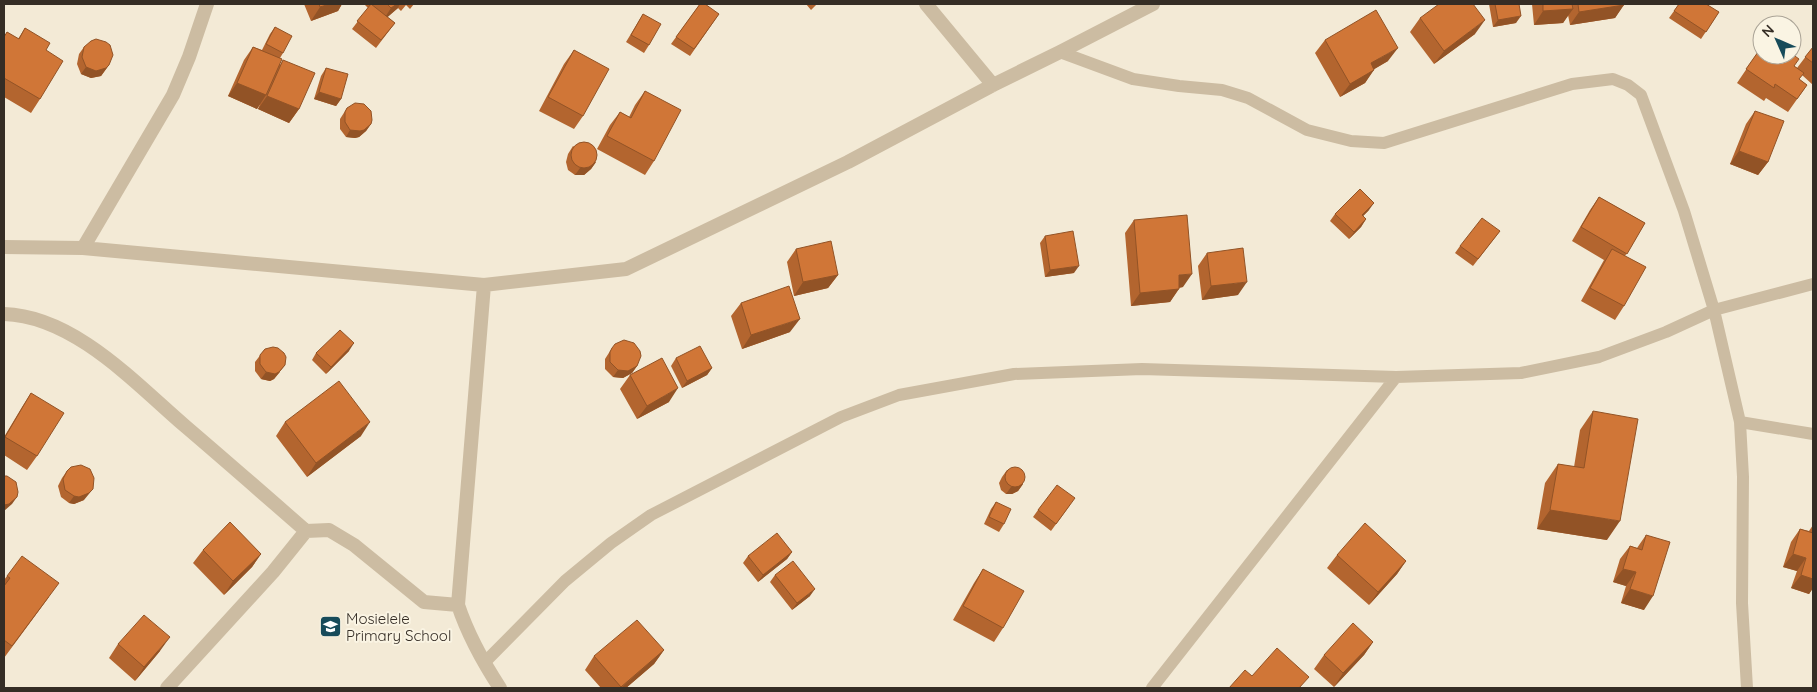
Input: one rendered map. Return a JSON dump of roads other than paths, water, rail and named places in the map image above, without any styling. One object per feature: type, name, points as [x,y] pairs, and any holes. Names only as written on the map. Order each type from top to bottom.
[{"type":"street","points":[[83,248],[173,95],[189,57],[207,4]]},
{"type":"street","points":[[926,4],[993,85]]},
{"type":"street","points":[[4,247],[83,248],[484,285],[626,269],[848,162],[993,85],[1153,4]]},
{"type":"street","points":[[484,285],[458,605],[464,624],[484,663],[500,688]]},
{"type":"street","points":[[4,314],[16,315],[50,324],[96,350],[306,531],[329,530],[354,545],[424,602],[458,605]]},
{"type":"street","points":[[167,688],[273,572],[306,531]]},
{"type":"lane","points":[[1060,52],[1133,79],[1222,90],[1248,98],[1307,130],[1352,141],[1384,143],[1572,84],[1613,79],[1641,95],[1684,211],[1714,310],[1740,422],[1743,477],[1742,603],[1748,688]]},
{"type":"lane","points":[[484,663],[564,581],[611,543],[651,515],[841,417],[899,395],[1014,374],[1142,369],[1396,377],[1521,373],[1599,357],[1666,332],[1714,310],[1813,284]]},
{"type":"lane","points":[[1152,688],[1396,377]]},
{"type":"lane","points":[[1740,422],[1813,434]]},
{"type":"place","name":"Mosielele Primary School","points":[[330,627]]}]
